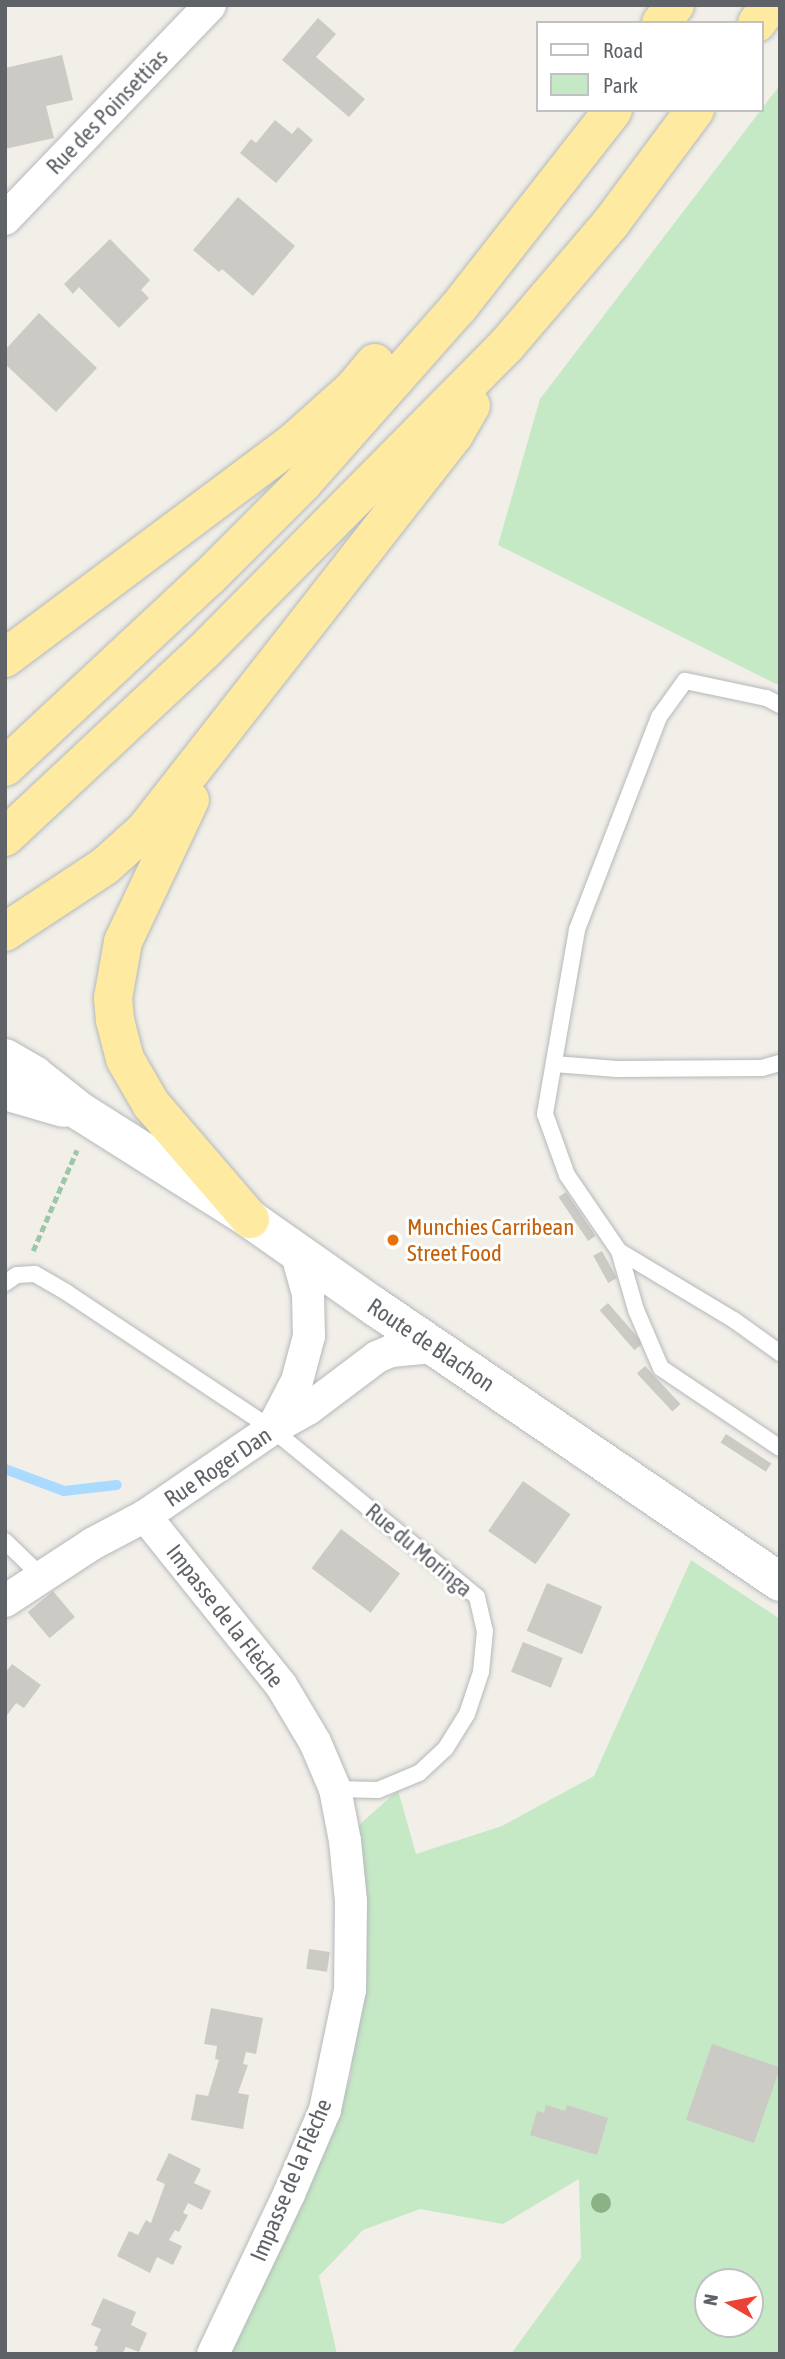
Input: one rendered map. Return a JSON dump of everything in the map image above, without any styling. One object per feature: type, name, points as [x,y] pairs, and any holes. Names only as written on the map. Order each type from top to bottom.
[{"type":"highway","points":[[663,21],[675,5]]},
{"type":"highway","points":[[678,21],[690,5]]},
{"type":"highway","points":[[758,21],[769,5]]},
{"type":"highway","points":[[5,658],[295,441],[354,389],[488,234],[588,112]]},
{"type":"highway","points":[[5,766],[209,577],[303,483],[458,308],[611,112]]},
{"type":"highway","points":[[5,836],[203,652],[506,346],[611,222],[694,112]]},
{"type":"highway","points":[[5,932],[105,866],[134,842],[161,812],[230,719],[454,435],[506,346]]},
{"type":"highway","points":[[230,719],[136,911],[123,942],[113,998],[118,1039],[135,1080],[151,1104],[250,1219]]},
{"type":"street","name":"Rue des Poinsettias","points":[[6,217],[209,5]]},
{"type":"street","name":"Route de Blachon","points":[[5,1058],[34,1075],[86,1115],[250,1219],[433,1347],[780,1581]]},
{"type":"street","name":"Route de Blachon","points":[[5,1091],[37,1103],[86,1115]]},
{"type":"street","points":[[272,1429],[296,1381],[309,1336],[309,1294],[296,1251]]},
{"type":"street","name":"Rue Roger Dan","points":[[5,1601],[92,1544],[145,1516],[272,1429],[307,1409],[377,1357],[391,1351],[433,1347]]},
{"type":"street","name":"Impasse de la Flèche","points":[[145,1516],[281,1685],[315,1742],[335,1789],[345,1841],[351,1901],[350,1990],[325,2110],[289,2194],[213,2354]]},
{"type":"lane","points":[[780,705],[766,698],[685,681],[659,717],[577,930],[545,1114],[567,1175],[619,1251],[636,1310],[661,1368],[780,1448]]},
{"type":"lane","points":[[554,1065],[630,1069],[762,1068],[780,1063]]},
{"type":"lane","points":[[619,1251],[734,1320],[780,1353]]},
{"type":"lane","name":"Rue du Moringa","points":[[24,1275],[35,1274],[66,1292],[272,1429],[477,1597],[485,1630],[481,1672],[467,1714],[446,1748],[419,1773],[378,1790],[335,1789]]},
{"type":"lane","points":[[5,1283],[17,1275],[24,1275]]},
{"type":"lane","points":[[5,1541],[42,1577]]},
{"type":"path","points":[[24,1275],[86,1115]]},
{"type":"green space","points":[[780,85],[780,686],[498,545],[540,399],[759,112],[764,112],[764,106]]},
{"type":"green space","points":[[691,1560],[780,1619],[780,2354],[511,2354],[581,2258],[579,2179],[503,2224],[420,2209],[363,2230],[319,2276],[337,2354],[227,2354],[350,2079],[365,1948],[356,1828],[398,1790],[416,1854],[502,1826],[594,1776]]},
{"type":"building","points":[[318,18],[336,34],[316,57],[365,99],[349,117],[282,60]]},
{"type":"building","points":[[62,55],[73,100],[46,106],[54,138],[5,149],[5,68]]},
{"type":"building","points":[[275,120],[292,134],[298,127],[313,140],[276,183],[240,153],[251,139],[256,143]]},
{"type":"building","points":[[238,197],[295,246],[253,296],[222,269],[219,272],[193,250]]},
{"type":"building","points":[[110,239],[150,280],[141,290],[149,298],[119,328],[79,287],[73,294],[64,284]]},
{"type":"building","points":[[39,313],[97,368],[56,412],[5,364],[5,350]]},
{"type":"building","points":[[566,1192],[596,1236],[588,1241],[559,1197]]},
{"type":"building","points":[[602,1251],[617,1278],[608,1283],[593,1256]]},
{"type":"building","points":[[608,1303],[643,1343],[634,1350],[600,1310]]},
{"type":"building","points":[[645,1366],[680,1404],[672,1412],[637,1374]]},
{"type":"building","points":[[726,1434],[771,1463],[766,1472],[721,1442]]},
{"type":"building","points":[[523,1481],[571,1514],[536,1564],[488,1531]]},
{"type":"building","points":[[341,1529],[400,1574],[371,1613],[312,1568]]},
{"type":"building","points":[[547,1583],[602,1606],[582,1654],[527,1631]]},
{"type":"building","points":[[53,1591],[75,1617],[50,1638],[28,1612]]},
{"type":"building","points":[[523,1642],[563,1658],[551,1688],[511,1672]]},
{"type":"building","points":[[12,1664],[41,1685],[24,1708],[16,1703],[5,1718],[5,1673]]},
{"type":"building","points":[[309,1949],[330,1952],[327,1972],[306,1969]]},
{"type":"building","points":[[211,2008],[263,2018],[256,2054],[246,2052],[243,2064],[248,2065],[238,2093],[249,2095],[243,2129],[191,2120],[196,2094],[208,2096],[219,2060],[215,2059],[217,2046],[204,2044]]},
{"type":"building","points":[[712,2044],[780,2067],[754,2143],[686,2120]]},
{"type":"building","points":[[546,2105],[565,2111],[567,2105],[608,2118],[597,2155],[530,2135],[537,2111],[544,2113]]},
{"type":"building","points":[[169,2153],[201,2169],[194,2183],[211,2191],[202,2210],[188,2203],[183,2213],[188,2215],[179,2232],[175,2230],[169,2240],[182,2246],[173,2265],[157,2257],[150,2273],[117,2256],[129,2231],[138,2235],[146,2220],[151,2223],[165,2184],[156,2180]]},
{"type":"building","points":[[103,2298],[136,2312],[131,2325],[147,2333],[139,2352],[126,2347],[122,2354],[95,2354],[98,2347],[94,2345],[101,2329],[91,2325]]},
{"type":"waterway","points":[[5,1469],[64,1491],[117,1485]]},
{"type":"place","name":"Munchies Carribean Street Food","points":[[393,1240]]}]
